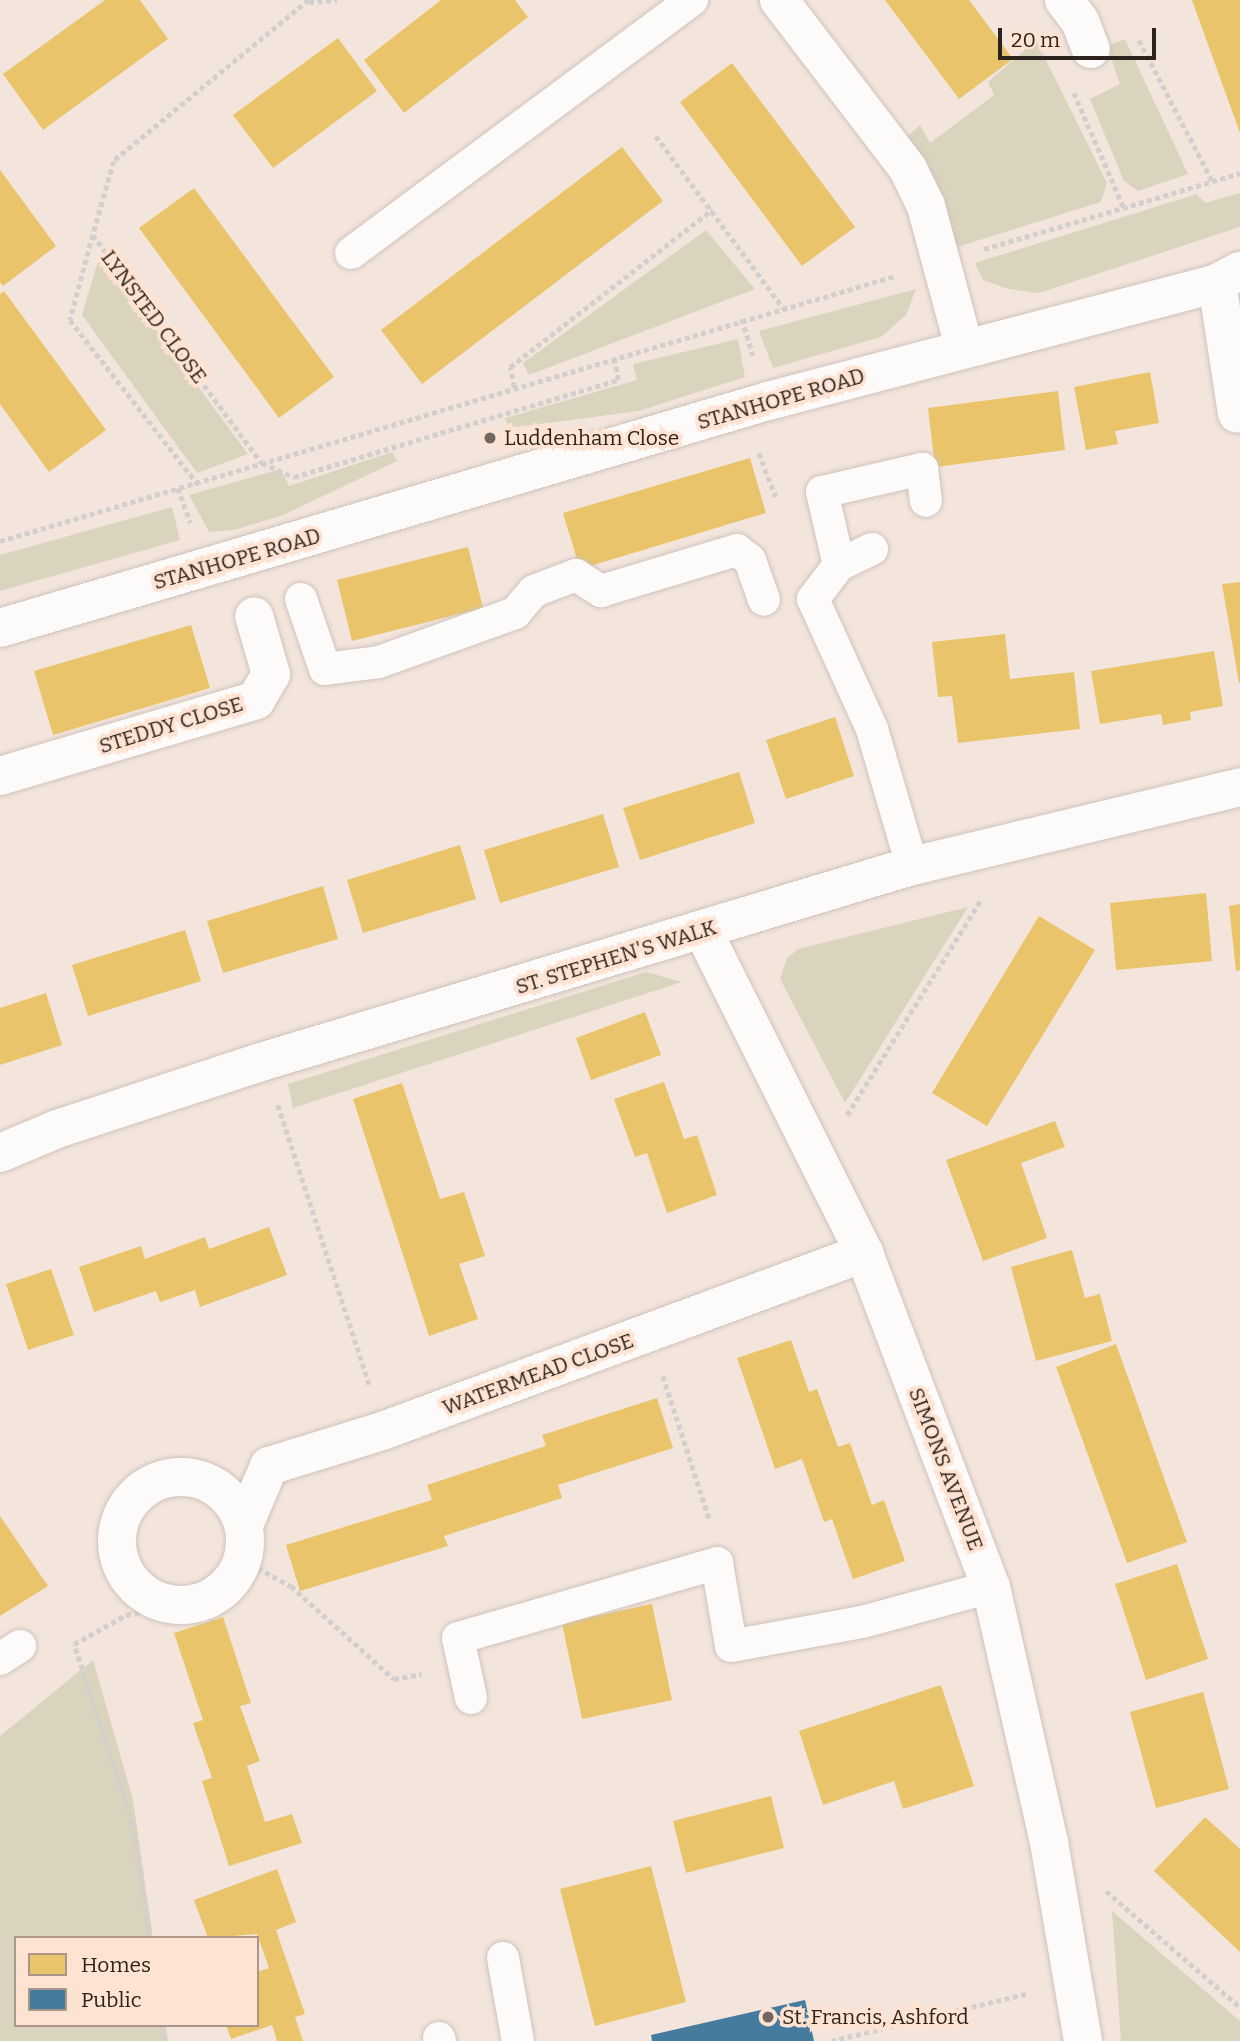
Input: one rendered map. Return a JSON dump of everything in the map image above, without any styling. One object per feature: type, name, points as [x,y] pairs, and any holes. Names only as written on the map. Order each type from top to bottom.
[{"type":"street","points":[[779,0],[908,169],[926,206],[964,347]]},
{"type":"street","points":[[1064,0],[1080,20],[1091,48]]},
{"type":"street","points":[[1229,277],[1237,414]]},
{"type":"street","name":"STANHOPE ROAD","points":[[0,628],[768,401],[1229,277]]},
{"type":"street","name":"STEDDY CLOSE","points":[[0,776],[256,700],[271,674],[254,616]]},
{"type":"street","name":"ST. STEPHEN'S WALK","points":[[0,1153],[57,1129],[261,1062],[912,866],[1240,787]]},
{"type":"street","name":"SIMONS AVENUE","points":[[703,931],[864,1253],[991,1587],[1049,1842],[1083,2041]]},
{"type":"street","name":"WATERMEAD CLOSE","points":[[243,1542],[269,1466],[384,1430],[864,1253]]},
{"type":"street","points":[[179,1475],[201,1479],[220,1489],[235,1505],[243,1542],[229,1583],[213,1597],[173,1605],[136,1589],[116,1551],[120,1519],[138,1491],[179,1475]]},
{"type":"lane","points":[[351,253],[692,0]]},
{"type":"lane","points":[[839,565],[822,492],[922,470],[926,501]]},
{"type":"lane","points":[[302,599],[325,668],[379,662],[515,613],[534,591],[576,575],[601,591],[737,550],[750,560],[757,602],[813,599],[839,565],[872,549]]},
{"type":"lane","points":[[813,599],[872,729],[912,866]]},
{"type":"lane","points":[[471,1698],[458,1638],[717,1563],[732,1646],[862,1622],[991,1587]]},
{"type":"lane","points":[[503,1958],[518,2041]]},
{"type":"path","points":[[309,1],[337,0]]},
{"type":"path","name":"LYNSTED CLOSE","points":[[262,463],[93,235],[114,161],[309,1]]},
{"type":"path","points":[[1135,31],[1213,182]]},
{"type":"path","points":[[1091,48],[1059,60],[1124,208]]},
{"type":"path","points":[[656,136],[784,309]]},
{"type":"path","points":[[0,541],[1240,173]]},
{"type":"path","points":[[514,387],[510,367],[712,210]]},
{"type":"path","points":[[93,235],[70,320],[197,483]]},
{"type":"path","points":[[262,463],[294,477],[618,380],[614,357]]},
{"type":"path","points":[[768,401],[779,435],[756,446],[779,505],[822,492]]},
{"type":"path","points":[[845,1118],[984,896]]},
{"type":"path","points":[[261,1062],[284,1119],[384,1430]]},
{"type":"path","points":[[649,1333],[717,1544],[717,1563]]},
{"type":"path","points":[[243,1542],[394,1679],[464,1667]]},
{"type":"path","points":[[149,1936],[132,1823],[74,1644],[126,1615],[173,1605]]},
{"type":"path","points":[[1095,1882],[1240,2007]]},
{"type":"path","points":[[831,2041],[1071,1983]]},
{"type":"shaded area","points":[[1125,39],[1188,174],[1138,191],[1124,181],[1090,99],[1120,84],[1107,46]]},
{"type":"shaded area","points":[[1036,40],[1107,183],[1101,202],[957,247],[907,137],[920,125],[930,143],[994,95],[988,82]]},
{"type":"shaded area","points":[[1240,193],[1240,227],[1039,293],[1008,289],[983,280],[975,263],[1197,194],[1205,203]]},
{"type":"shaded area","points":[[706,230],[755,289],[529,375],[523,363]]},
{"type":"shaded area","points":[[100,254],[248,454],[197,473],[82,315]]},
{"type":"shaded area","points":[[916,289],[906,315],[881,337],[773,368],[759,331]]},
{"type":"shaded area","points":[[738,339],[745,377],[639,411],[509,428],[505,418],[637,380],[633,364]]},
{"type":"shaded area","points":[[392,452],[397,461],[283,515],[234,530],[209,532],[189,495],[281,469],[289,486]]},
{"type":"shaded area","points":[[172,507],[180,540],[0,591],[0,555]]},
{"type":"shaded area","points":[[968,907],[845,1103],[780,979],[787,958],[798,949]]},
{"type":"shaded area","points":[[646,972],[682,982],[293,1108],[288,1084]]},
{"type":"shaded area","points":[[93,1660],[133,1800],[153,1936],[14,1936],[14,2027],[166,2027],[168,2041],[0,2041],[0,1736]]},
{"type":"shaded area","points":[[1112,1911],[1240,2021],[1240,2041],[1121,2041]]},
{"type":"building: Homes","points":[[105,0],[140,0],[168,39],[43,130],[3,74]]},
{"type":"building: Homes","points":[[441,0],[515,0],[528,17],[404,113],[364,60]]},
{"type":"building: Homes","points":[[885,0],[969,0],[1013,59],[959,99]]},
{"type":"building: Homes","points":[[1192,0],[1240,0],[1240,133]]},
{"type":"building: Homes","points":[[338,38],[377,91],[273,168],[233,115]]},
{"type":"building: Homes","points":[[732,63],[855,227],[802,266],[680,102]]},
{"type":"building: Homes","points":[[622,147],[663,201],[422,384],[381,330]]},
{"type":"building: Homes","points":[[0,170],[56,246],[3,286],[0,282]]},
{"type":"building: Homes","points":[[194,188],[334,377],[279,418],[139,228]]},
{"type":"building: Homes","points":[[4,291],[106,430],[49,472],[0,404],[0,294]]},
{"type":"building: Homes","points":[[1150,372],[1159,423],[1115,431],[1118,444],[1086,450],[1074,387]]},
{"type":"building: Homes","points":[[1058,391],[1065,450],[935,467],[928,408]]},
{"type":"building: Homes","points":[[750,458],[766,513],[580,569],[563,513]]},
{"type":"building: Homes","points":[[468,547],[483,608],[352,641],[337,580]]},
{"type":"building: Homes","points":[[1240,582],[1240,683],[1239,683],[1222,584]]},
{"type":"building: Homes","points":[[191,625],[210,688],[53,735],[34,671]]},
{"type":"building: Homes","points":[[1005,634],[1010,679],[1074,672],[1080,729],[958,743],[952,696],[938,697],[932,642]]},
{"type":"building: Homes","points":[[1214,651],[1223,706],[1190,712],[1191,720],[1163,725],[1161,714],[1100,724],[1091,671]]},
{"type":"building: Homes","points":[[835,717],[854,776],[786,799],[766,740]]},
{"type":"building: Homes","points":[[739,772],[755,823],[640,860],[623,808]]},
{"type":"building: Homes","points":[[603,814],[619,867],[500,903],[484,850]]},
{"type":"building: Homes","points":[[460,845],[476,899],[363,933],[347,880]]},
{"type":"building: Homes","points":[[323,886],[338,939],[223,973],[207,921]]},
{"type":"building: Homes","points":[[1206,893],[1212,961],[1116,970],[1110,903]]},
{"type":"building: Homes","points":[[1240,904],[1240,970],[1236,971],[1229,906]]},
{"type":"building: Homes","points":[[1039,916],[1095,950],[987,1126],[932,1093]]},
{"type":"building: Homes","points":[[185,930],[201,981],[88,1016],[72,965]]},
{"type":"building: Homes","points":[[46,993],[62,1045],[0,1065],[0,1008]]},
{"type":"building: Homes","points":[[645,1012],[661,1055],[591,1080],[576,1038]]},
{"type":"building: Homes","points":[[664,1082],[684,1139],[697,1135],[717,1195],[667,1213],[647,1153],[635,1157],[614,1099]]},
{"type":"building: Homes","points":[[402,1083],[440,1199],[464,1192],[485,1256],[459,1264],[478,1319],[429,1336],[353,1099]]},
{"type":"building: Homes","points":[[1055,1121],[1065,1147],[1021,1163],[1047,1238],[983,1261],[946,1160]]},
{"type":"building: Homes","points":[[269,1227],[287,1275],[200,1307],[195,1290],[160,1302],[156,1291],[94,1312],[79,1267],[141,1246],[145,1259],[205,1237],[209,1249]]},
{"type":"building: Homes","points":[[1072,1250],[1085,1298],[1100,1294],[1112,1341],[1036,1361],[1011,1267]]},
{"type":"building: Homes","points":[[51,1269],[74,1335],[28,1350],[6,1284]]},
{"type":"building: Homes","points":[[791,1340],[809,1392],[817,1389],[838,1447],[850,1443],[872,1505],[884,1500],[905,1561],[853,1579],[832,1519],[824,1522],[802,1459],[775,1469],[737,1358]]},
{"type":"building: Homes","points":[[1116,1344],[1187,1542],[1127,1563],[1056,1367]]},
{"type":"building: Homes","points":[[657,1398],[673,1448],[558,1485],[562,1498],[444,1536],[448,1546],[300,1591],[286,1545],[432,1500],[427,1485],[546,1446],[542,1435]]},
{"type":"building: Homes","points":[[0,1516],[48,1586],[0,1616]]},
{"type":"building: Homes","points":[[1177,1564],[1208,1659],[1146,1680],[1115,1584]]},
{"type":"building: Homes","points":[[652,1604],[672,1700],[582,1719],[562,1623]]},
{"type":"building: Homes","points":[[223,1617],[251,1703],[240,1706],[260,1761],[247,1766],[265,1822],[292,1814],[302,1843],[229,1866],[202,1781],[212,1778],[193,1723],[203,1720],[174,1633]]},
{"type":"building: Homes","points":[[941,1685],[974,1786],[903,1809],[894,1781],[823,1805],[799,1731]]},
{"type":"building: Homes","points":[[1203,1692],[1229,1789],[1156,1808],[1130,1712]]},
{"type":"building: Homes","points":[[771,1796],[784,1848],[686,1873],[673,1821]]},
{"type":"building: Homes","points":[[1205,1817],[1240,1849],[1240,1952],[1154,1871]]},
{"type":"building: Homes","points":[[651,1866],[686,2002],[595,2026],[560,1889]]},
{"type":"building: Homes","points":[[277,1869],[296,1922],[276,1930],[305,2014],[295,2017],[303,2041],[277,2041],[272,2025],[231,2039],[227,2027],[259,2027],[259,1971],[269,1968],[257,1934],[207,1936],[194,1900]]},
{"type":"building: Public","name":"St. Francis, Ashford","points":[[805,2000],[814,2041],[652,2041],[651,2035]]},
{"type":"place","name":"Luddenham Close","points":[[490,438]]},
{"type":"place","name":"St. Francis, Ashford","points":[[768,2017]]}]
